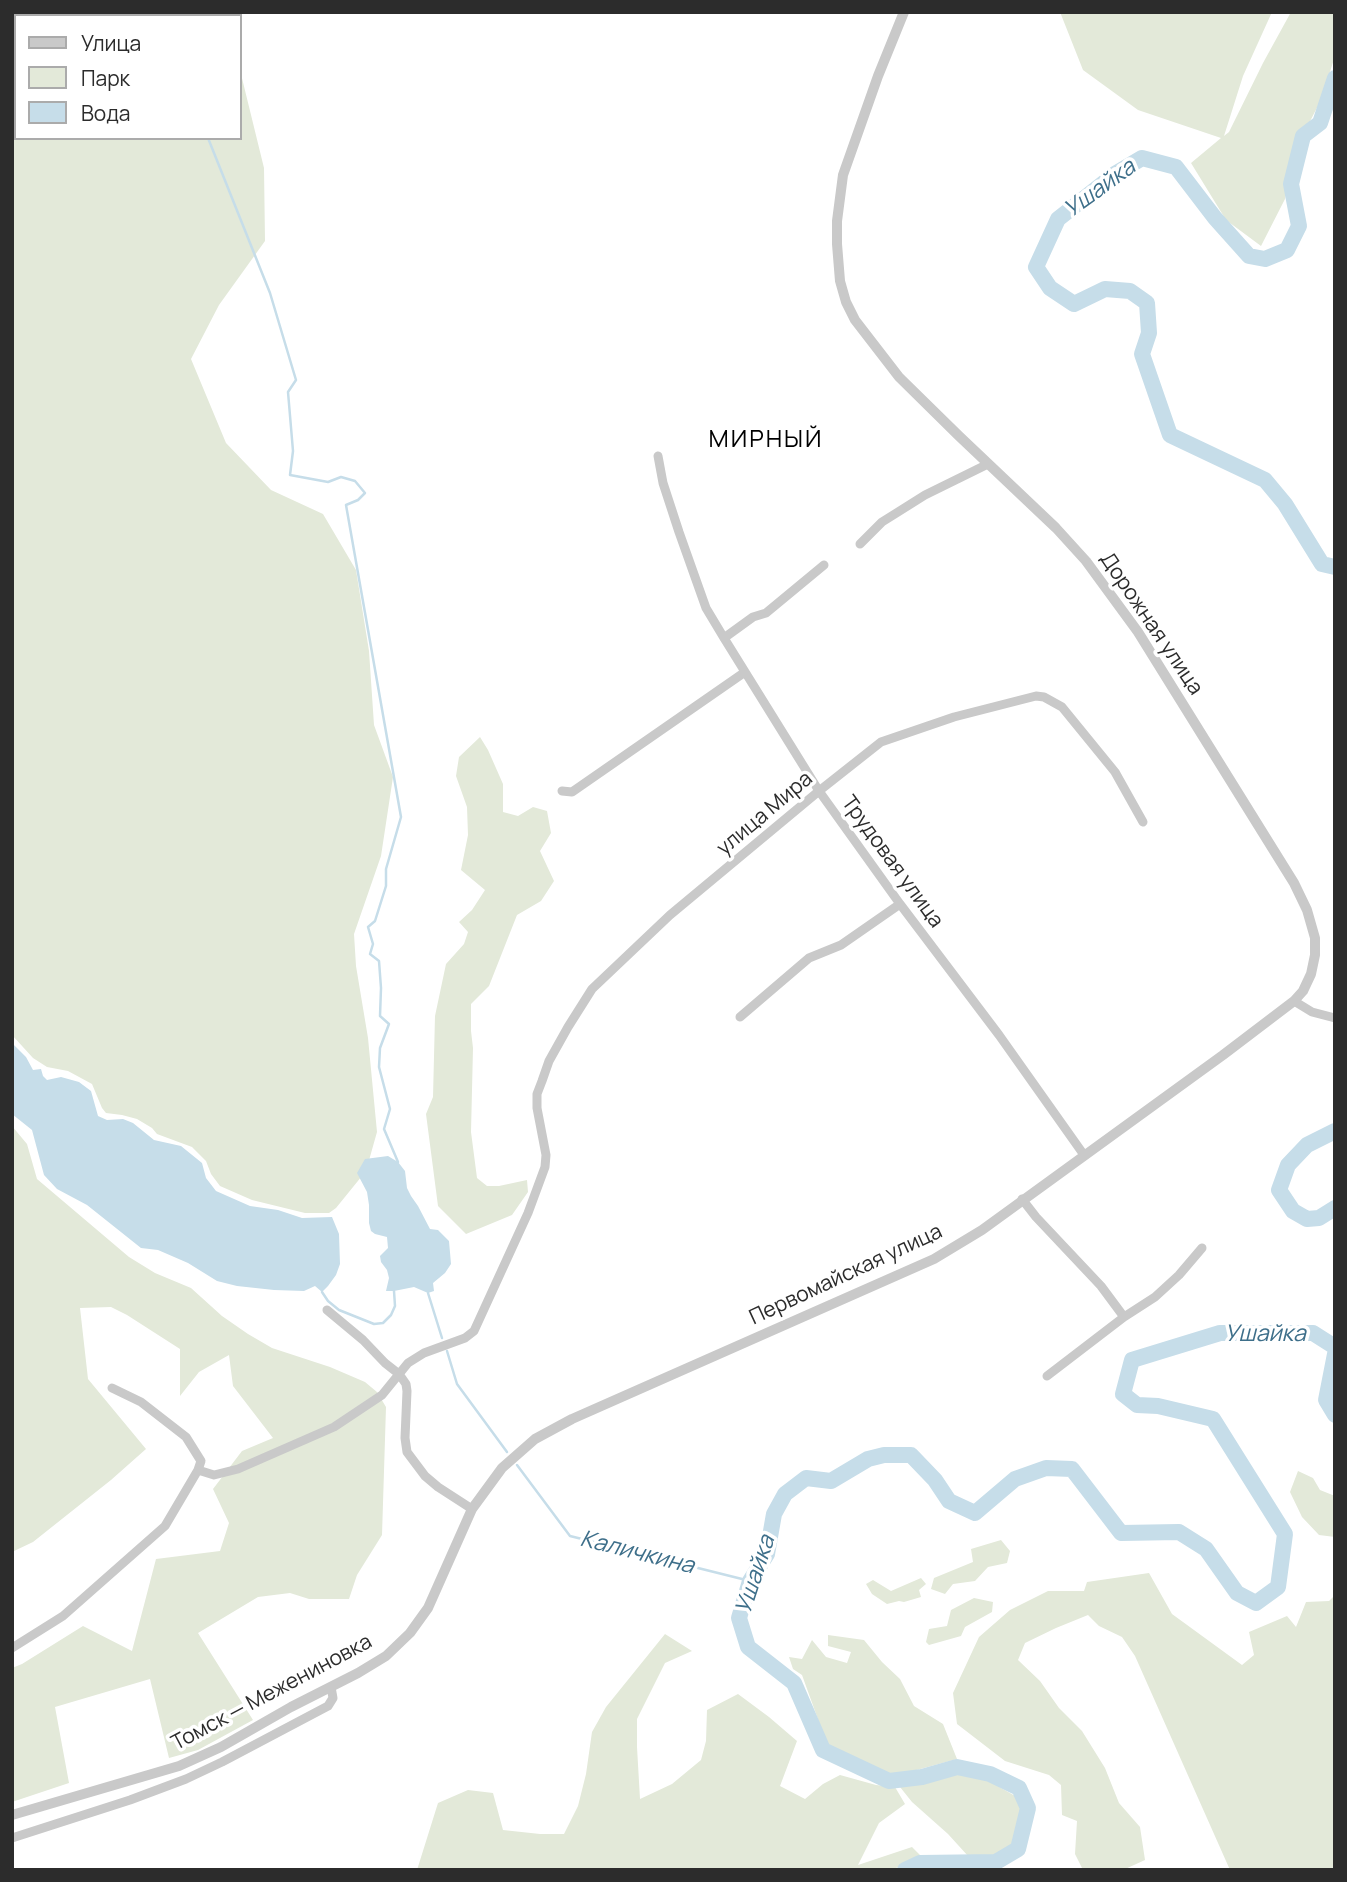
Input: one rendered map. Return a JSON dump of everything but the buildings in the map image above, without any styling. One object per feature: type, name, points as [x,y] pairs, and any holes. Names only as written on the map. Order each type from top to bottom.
[{"type":"street","name":"Дорожная улица","points":[[904,12],[843,175],[837,221],[840,281],[846,302],[855,320],[899,377],[1056,528],[1086,561],[1138,632],[1294,883],[1307,910],[1315,938],[1315,956],[1311,974],[1303,991],[1294,1001]]},
{"type":"street","name":"Трудовая улица","points":[[658,456],[663,484],[706,608],[724,638],[819,792],[999,1035],[1084,1155]]},
{"type":"street","points":[[860,544],[882,522],[916,501],[988,464]]},
{"type":"street","points":[[724,638],[753,617],[766,613],[824,565]]},
{"type":"street","points":[[562,791],[572,792],[745,672]]},
{"type":"street","name":"улица Мира","points":[[198,1470],[214,1475],[238,1469],[334,1427],[382,1395],[408,1363],[424,1353],[465,1338],[474,1331],[536,1194],[545,1167],[547,1155],[538,1120],[537,1094],[549,1061],[592,989],[670,915],[881,742],[954,717],[1044,696],[1062,707],[1115,772],[1143,822]]},
{"type":"street","points":[[740,1017],[809,958],[841,945],[901,904]]},
{"type":"street","points":[[1294,1001],[1311,1012],[1335,1018]]},
{"type":"street","name":"Первомайская улица","points":[[472,1509],[502,1468],[535,1440],[572,1419],[934,1259],[982,1230],[1294,1001]]},
{"type":"street","points":[[1022,1199],[1101,1286],[1124,1317]]},
{"type":"street","points":[[1047,1376],[1124,1317],[1155,1297],[1202,1248]]},
{"type":"street","points":[[327,1310],[399,1374],[407,1391],[407,1451],[425,1476],[472,1509]]},
{"type":"street","points":[[12,1648],[63,1616],[164,1526],[198,1470],[201,1461],[186,1437],[141,1402],[112,1388]]},
{"type":"street","name":"Томск — Межениновка","points":[[12,1815],[179,1766],[221,1747],[386,1656],[419,1622],[439,1585],[472,1509]]},
{"type":"street","points":[[12,1838],[130,1800],[222,1762],[328,1706],[333,1698],[331,1687]]},
{"type":"street","points":[[124,1783],[130,1800]]},
{"type":"green space","points":[[12,12],[230,12],[14,14],[14,140],[242,140],[242,78],[264,168],[265,241],[219,305],[191,359],[226,443],[271,490],[323,514],[356,570],[369,651],[374,725],[393,777],[381,856],[354,934],[377,1132],[366,1171],[329,1213],[305,1213],[252,1200],[220,1186],[206,1161],[192,1147],[157,1134],[137,1119],[106,1113],[92,1084],[68,1071],[47,1067],[33,1058],[12,1035]]},
{"type":"green space","points":[[1060,12],[1272,12],[1243,76],[1224,136],[1229,132],[1291,12],[1335,12],[1335,56],[1321,100],[1291,158],[1285,199],[1261,246],[1226,220],[1191,163],[1221,138],[1138,110],[1083,70]]},
{"type":"green space","points":[[480,737],[503,784],[503,812],[518,816],[533,807],[547,811],[551,833],[540,851],[554,881],[541,901],[517,915],[489,986],[471,1004],[471,1132],[477,1178],[487,1186],[527,1180],[528,1192],[512,1215],[466,1234],[438,1206],[426,1114],[433,1097],[435,1016],[446,964],[464,944],[468,932],[459,922],[472,910],[485,890],[461,870],[468,835],[467,807],[456,776],[459,757]]},
{"type":"green space","points":[[12,1126],[27,1144],[37,1179],[129,1257],[155,1273],[191,1288],[222,1316],[272,1348],[365,1382],[377,1392],[386,1407],[382,1535],[357,1575],[349,1599],[309,1599],[290,1593],[258,1597],[198,1633],[253,1720],[198,1750],[169,1758],[150,1679],[55,1707],[69,1783],[12,1802],[12,1668],[83,1626],[132,1651],[156,1559],[220,1551],[229,1523],[213,1489],[242,1451],[273,1438],[233,1386],[229,1355],[199,1372],[180,1396],[180,1349],[111,1307],[80,1308],[88,1379],[146,1449],[33,1542],[12,1552]]},
{"type":"green space","points":[[1298,1471],[1313,1478],[1320,1490],[1335,1496],[1335,1537],[1319,1535],[1302,1517],[1290,1492]]},
{"type":"green space","points":[[1001,1540],[1010,1551],[1007,1563],[988,1567],[975,1581],[953,1584],[945,1594],[931,1589],[934,1578],[973,1562],[971,1549]]},
{"type":"green space","points":[[1149,1573],[1172,1614],[1242,1665],[1254,1655],[1249,1632],[1287,1616],[1296,1627],[1306,1602],[1329,1601],[1335,1595],[1335,1870],[1230,1870],[1135,1656],[1122,1637],[1099,1626],[1088,1615],[1025,1643],[1018,1660],[1040,1681],[1059,1708],[1082,1731],[1105,1768],[1119,1803],[1140,1827],[1145,1860],[1123,1870],[1083,1870],[1075,1854],[1077,1821],[1062,1815],[1061,1785],[1049,1775],[1005,1761],[957,1724],[953,1693],[979,1637],[1010,1610],[1048,1591],[1084,1591],[1087,1582]]},
{"type":"green space","points":[[921,1578],[926,1584],[919,1590],[921,1597],[887,1604],[872,1594],[866,1584],[873,1580],[891,1591]]},
{"type":"green space","points":[[974,1598],[993,1602],[992,1612],[965,1627],[961,1636],[929,1645],[926,1642],[929,1629],[947,1626],[951,1610]]},
{"type":"green space","points":[[665,1634],[692,1651],[665,1663],[637,1719],[640,1799],[672,1784],[701,1760],[706,1741],[707,1710],[738,1694],[797,1741],[780,1786],[805,1799],[823,1784],[840,1775],[895,1787],[905,1804],[879,1823],[858,1865],[912,1847],[921,1856],[892,1870],[417,1870],[438,1803],[468,1790],[493,1793],[503,1830],[564,1834],[578,1806],[592,1732],[606,1707]]},
{"type":"green space","points":[[828,1635],[864,1640],[900,1679],[914,1706],[943,1724],[957,1759],[891,1777],[828,1747],[802,1675],[793,1669],[789,1657],[802,1659],[812,1640],[826,1657],[847,1663],[851,1652],[828,1646]]},
{"type":"green space","points":[[953,1773],[978,1775],[1017,1797],[1025,1811],[1015,1846],[993,1859],[968,1856],[900,1787]]},
{"type":"water","points":[[12,1043],[26,1057],[33,1070],[41,1069],[47,1080],[61,1077],[79,1082],[91,1091],[98,1116],[107,1120],[123,1119],[133,1123],[154,1140],[181,1146],[202,1163],[206,1178],[216,1191],[250,1206],[278,1210],[302,1218],[332,1217],[339,1234],[340,1264],[328,1286],[322,1292],[315,1286],[304,1291],[274,1290],[217,1281],[188,1263],[158,1250],[141,1248],[87,1205],[57,1189],[44,1175],[32,1130],[12,1114]]},
{"type":"water","points":[[388,1156],[398,1162],[405,1171],[407,1188],[430,1229],[438,1230],[449,1241],[451,1264],[433,1283],[434,1291],[428,1293],[414,1287],[386,1291],[389,1278],[380,1256],[388,1248],[387,1237],[371,1231],[367,1192],[357,1173],[365,1159]]},
{"type":"waterway","name":"Ушайка","points":[[1335,78],[1320,123],[1303,136],[1291,184],[1299,226],[1287,250],[1265,259],[1249,256],[1215,218],[1176,167],[1142,158],[1115,174],[1058,219],[1036,267],[1050,288],[1074,304],[1105,289],[1130,291],[1147,303],[1149,333],[1142,354],[1170,435],[1265,480],[1285,504],[1322,564],[1335,567]]},
{"type":"waterway","points":[[209,140],[270,293],[296,380],[288,392],[293,451],[290,475],[328,482],[341,477],[355,481],[365,493],[358,500],[346,505],[401,817],[386,869],[386,886],[375,921],[368,927],[373,944],[370,954],[379,961],[380,1016],[389,1024],[380,1048],[379,1067],[390,1109],[384,1129],[398,1162]]},
{"type":"waterway","name":"Ушайка","points":[[1335,1131],[1307,1145],[1288,1165],[1279,1190],[1293,1211],[1307,1219],[1319,1218],[1335,1208]]},
{"type":"waterway","name":"Каличкина","points":[[322,1292],[339,1310],[374,1324],[383,1323],[391,1315],[395,1306],[394,1291]]},
{"type":"waterway","name":"Каличкина","points":[[428,1293],[442,1338]]},
{"type":"waterway","name":"Ушайка","points":[[905,1870],[920,1863],[996,1862],[1018,1849],[1028,1808],[1019,1788],[990,1774],[957,1767],[922,1777],[889,1781],[823,1750],[794,1683],[748,1647],[739,1618],[750,1581],[767,1554],[774,1514],[785,1494],[806,1478],[831,1481],[868,1459],[884,1455],[911,1455],[935,1480],[949,1501],[975,1513],[1015,1479],[1046,1468],[1072,1469],[1121,1533],[1179,1532],[1206,1549],[1237,1593],[1256,1603],[1278,1587],[1285,1534],[1213,1419],[1158,1406],[1137,1405],[1123,1394],[1132,1360],[1220,1333],[1313,1333],[1335,1347]]},
{"type":"waterway","name":"Каличкина","points":[[447,1351],[457,1384],[507,1452]]},
{"type":"waterway","name":"Ушайка","points":[[1335,1354],[1326,1400],[1335,1415]]},
{"type":"waterway","name":"Каличкина","points":[[517,1465],[570,1536],[750,1581]]},
{"type":"district","name":"МИРНЫЙ","points":[[766,440]]}]
